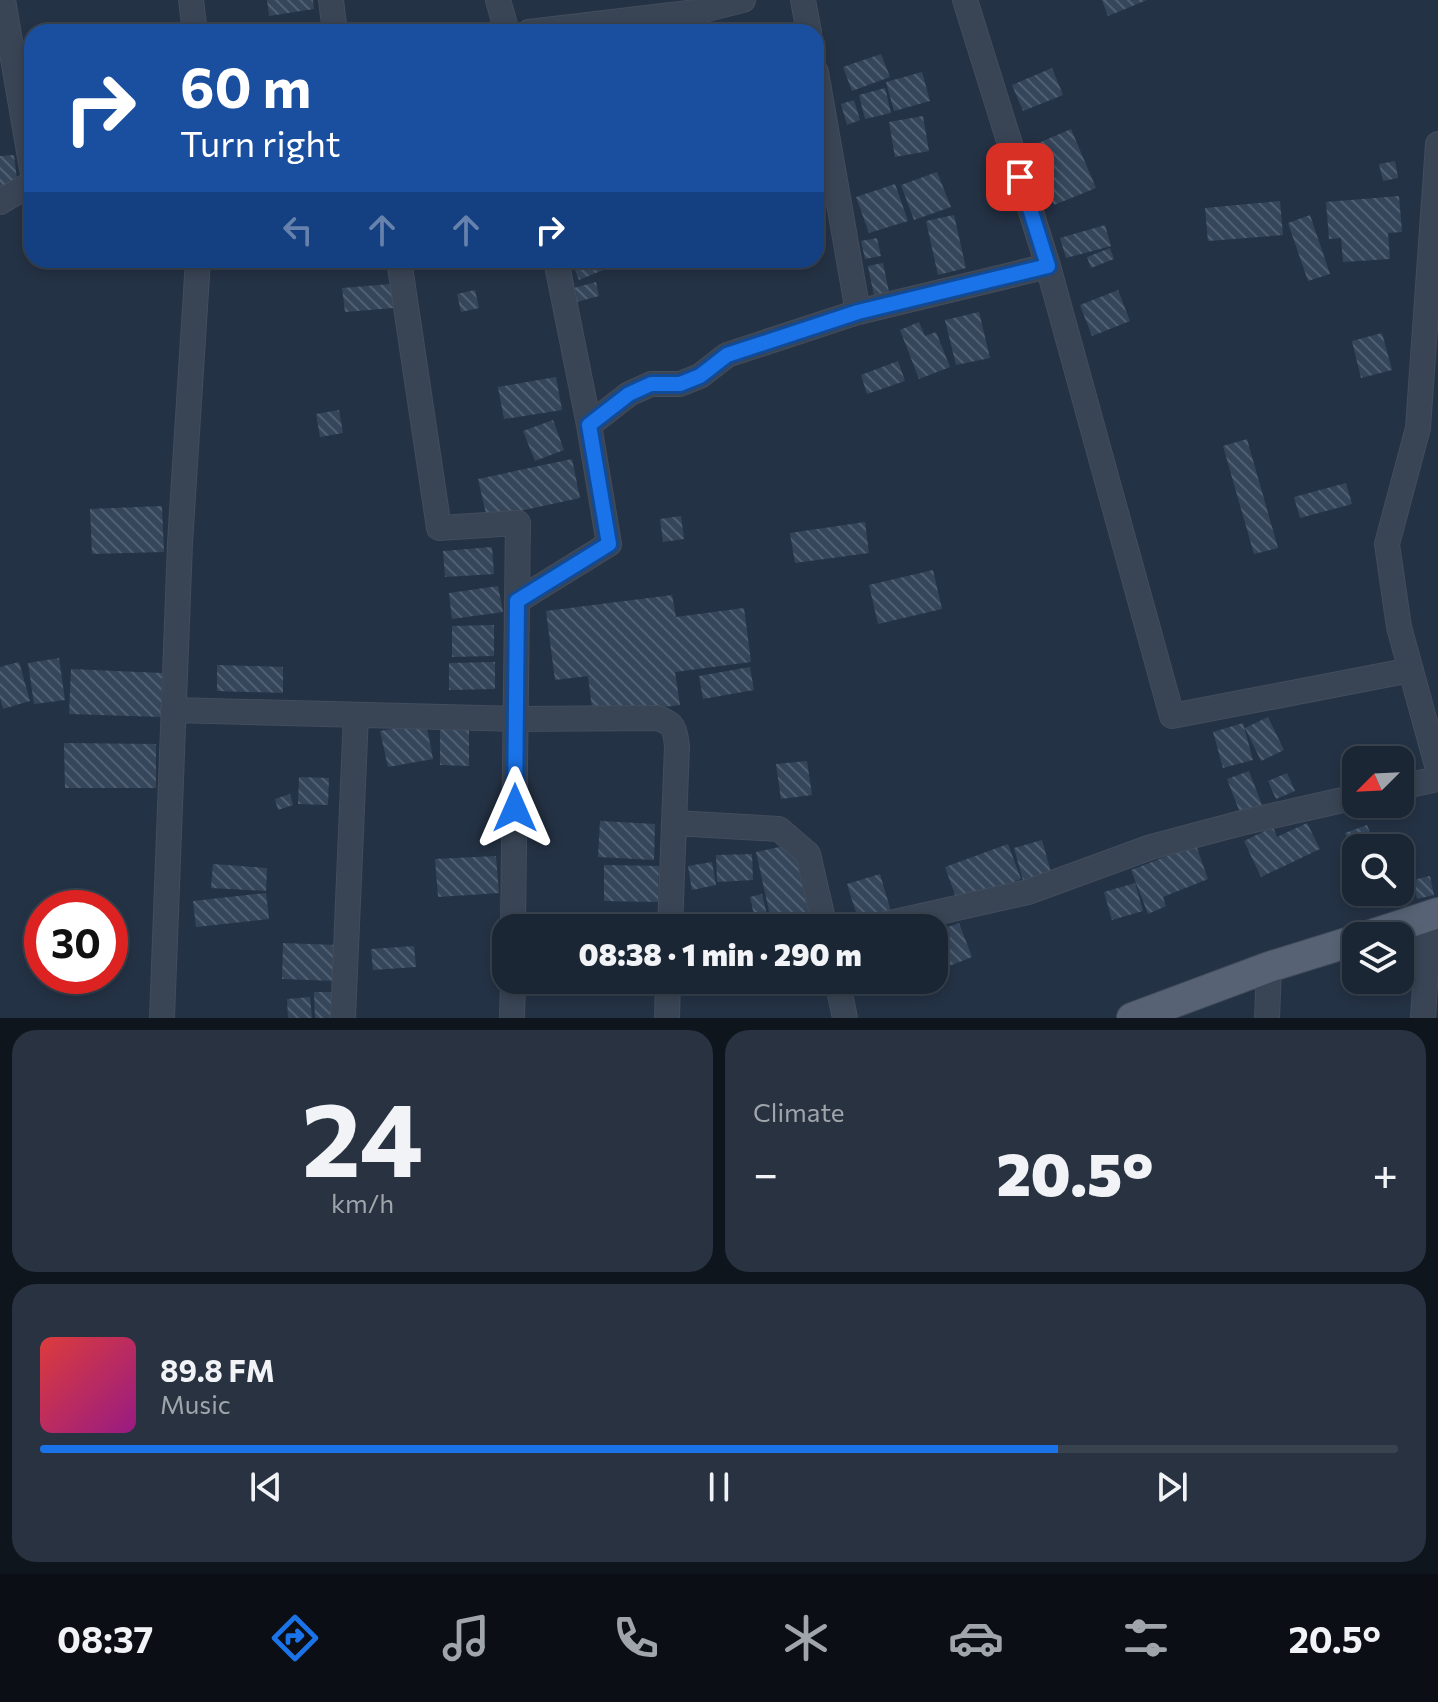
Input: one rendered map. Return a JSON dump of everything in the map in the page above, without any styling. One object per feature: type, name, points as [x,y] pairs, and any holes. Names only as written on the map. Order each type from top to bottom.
[{"type":"main road","points":[[1413,922],[1432,916]]},
{"type":"main road","points":[[1132,1018],[1269,967],[1342,944]]},
{"type":"street","points":[[3,0],[24,122]]},
{"type":"street","points":[[191,0],[194,24]]},
{"type":"street","points":[[331,0],[334,24]]},
{"type":"street","points":[[498,0],[505,24]]},
{"type":"street","points":[[572,24],[657,8],[696,12],[743,0]]},
{"type":"street","points":[[803,0],[808,24]]},
{"type":"street","points":[[965,0],[1048,266],[1172,716],[1411,670]]},
{"type":"street","points":[[824,118],[858,312]]},
{"type":"street","points":[[1438,144],[1418,428],[1387,544],[1399,627],[1438,769]]},
{"type":"street","points":[[0,202],[24,188]]},
{"type":"street","points":[[589,425],[629,394],[651,384],[680,384],[700,376],[727,355],[858,312],[1048,266]]},
{"type":"street","points":[[162,1018],[180,543],[197,268]]},
{"type":"street","points":[[400,268],[439,528],[518,523],[513,914]]},
{"type":"street","points":[[517,601],[609,544],[558,268]]},
{"type":"street","points":[[173,710],[516,719],[657,718],[669,722],[674,729],[677,746],[671,914]]},
{"type":"street","points":[[343,1018],[356,715]]},
{"type":"street","points":[[1414,784],[1438,779]]},
{"type":"street","points":[[930,914],[1028,892],[1151,847],[1342,800]]},
{"type":"street","points":[[674,823],[779,829],[808,854],[822,914]]},
{"type":"street","points":[[1423,1018],[1432,916]]},
{"type":"street","points":[[1267,1018],[1269,967]]},
{"type":"street","points":[[512,1018],[513,994]]},
{"type":"street","points":[[667,1018],[668,994]]},
{"type":"street","points":[[840,994],[845,1018]]},
{"type":"building","points":[[267,0],[313,0],[314,9],[269,16]]},
{"type":"building","points":[[1102,0],[1147,0],[1108,16]]},
{"type":"building","points":[[881,54],[890,77],[852,91],[843,67]]},
{"type":"building","points":[[1052,68],[1063,95],[1023,111],[1012,85]]},
{"type":"building","points":[[922,72],[930,101],[894,111],[886,82]]},
{"type":"building","points":[[885,88],[891,113],[865,119],[859,95]]},
{"type":"building","points":[[854,100],[860,120],[847,125],[841,104]]},
{"type":"building","points":[[923,116],[929,151],[895,157],[889,122]]},
{"type":"building","points":[[1071,129],[1096,188],[1054,205],[1029,147]]},
{"type":"building","points":[[14,155],[18,187],[0,189],[0,156]]},
{"type":"building","points":[[1395,161],[1398,178],[1383,181],[1379,164]]},
{"type":"building","points":[[937,172],[951,207],[914,220],[901,185]]},
{"type":"building","points":[[895,184],[908,221],[869,233],[856,197]]},
{"type":"building","points":[[1399,196],[1402,232],[1388,233],[1390,259],[1343,262],[1341,238],[1329,239],[1326,202]]},
{"type":"building","points":[[1280,201],[1283,235],[1208,241],[1205,208]]},
{"type":"building","points":[[954,215],[966,268],[938,275],[926,221]]},
{"type":"building","points":[[1310,215],[1330,274],[1308,281],[1288,223]]},
{"type":"building","points":[[1105,225],[1111,246],[1066,258],[1060,238]]},
{"type":"building","points":[[877,238],[881,256],[865,259],[861,241]]},
{"type":"building","points":[[1110,248],[1114,259],[1091,268],[1087,257]]},
{"type":"building","points":[[883,263],[889,292],[874,296],[868,266]]},
{"type":"building","points":[[574,268],[608,268],[579,280]]},
{"type":"building","points":[[596,282],[599,296],[573,303],[570,289]]},
{"type":"building","points":[[391,284],[394,308],[345,312],[342,288]]},
{"type":"building","points":[[475,290],[479,308],[461,312],[457,294]]},
{"type":"building","points":[[1118,290],[1130,321],[1092,336],[1080,305]]},
{"type":"building","points":[[979,312],[990,358],[956,365],[945,320]]},
{"type":"building","points":[[919,322],[925,336],[936,332],[950,367],[919,379],[900,330]]},
{"type":"building","points":[[1382,333],[1392,370],[1361,378],[1352,341]]},
{"type":"building","points":[[898,361],[905,381],[867,394],[861,375]]},
{"type":"building","points":[[556,377],[562,410],[504,419],[498,387]]},
{"type":"building","points":[[339,410],[343,433],[320,437],[316,414]]},
{"type":"building","points":[[553,420],[564,450],[535,461],[523,431]]},
{"type":"building","points":[[1247,439],[1278,548],[1254,554],[1223,446]]},
{"type":"building","points":[[572,459],[580,498],[487,518],[478,479]]},
{"type":"building","points":[[1346,483],[1352,504],[1300,518],[1294,497]]},
{"type":"building","points":[[162,506],[164,552],[92,554],[90,509]]},
{"type":"building","points":[[681,516],[684,539],[663,542],[660,519]]},
{"type":"building","points":[[865,522],[869,553],[795,563],[790,533]]},
{"type":"building","points":[[492,547],[494,574],[445,577],[443,551]]},
{"type":"building","points":[[933,570],[942,609],[878,624],[869,585]]},
{"type":"building","points":[[498,586],[503,612],[452,619],[449,593]]},
{"type":"building","points":[[672,595],[676,617],[744,608],[751,662],[675,672],[680,705],[593,716],[588,676],[555,680],[546,611]]},
{"type":"building","points":[[494,625],[494,656],[452,657],[452,626]]},
{"type":"building","points":[[59,658],[65,700],[34,704],[28,663]]},
{"type":"building","points":[[19,662],[30,701],[3,709],[0,667]]},
{"type":"building","points":[[495,662],[495,689],[449,690],[449,663]]},
{"type":"building","points":[[217,665],[283,667],[283,693],[217,691]]},
{"type":"building","points":[[750,667],[754,690],[703,699],[699,676]]},
{"type":"building","points":[[71,669],[162,673],[161,717],[69,714]]},
{"type":"building","points":[[1268,717],[1284,750],[1261,761],[1245,728]]},
{"type":"building","points":[[426,723],[433,759],[388,767],[380,731]]},
{"type":"building","points":[[1243,723],[1253,760],[1223,768],[1213,732]]},
{"type":"building","points":[[469,725],[469,766],[440,765],[440,726]]},
{"type":"building","points":[[64,743],[156,744],[156,788],[65,788]]},
{"type":"building","points":[[807,761],[812,795],[781,799],[776,764]]},
{"type":"building","points":[[1249,771],[1262,805],[1240,813],[1227,779]]},
{"type":"building","points":[[1287,773],[1295,791],[1276,799],[1268,781]]},
{"type":"building","points":[[299,777],[329,778],[328,805],[298,804]]},
{"type":"building","points":[[290,794],[293,805],[278,810],[275,799]]},
{"type":"building","points":[[600,821],[655,824],[654,860],[598,857]]},
{"type":"building","points":[[1307,823],[1320,849],[1261,877],[1244,841],[1273,827],[1277,837]]},
{"type":"building","points":[[1367,825],[1371,834],[1345,834]]},
{"type":"building","points":[[1042,840],[1052,876],[1024,884],[1014,848]]},
{"type":"building","points":[[793,844],[808,912],[770,914],[756,852]]},
{"type":"building","points":[[1008,844],[1021,879],[958,903],[945,867]]},
{"type":"building","points":[[1196,845],[1208,879],[1163,897],[1166,906],[1148,914],[1131,870]]},
{"type":"building","points":[[752,854],[753,880],[717,882],[716,855]]},
{"type":"building","points":[[496,856],[499,893],[438,897],[435,859]]},
{"type":"building","points":[[712,862],[716,885],[692,890],[688,866]]},
{"type":"building","points":[[213,864],[267,868],[266,891],[211,888]]},
{"type":"building","points":[[604,865],[659,866],[658,902],[604,901]]},
{"type":"building","points":[[880,874],[892,914],[857,914],[847,884]]},
{"type":"building","points":[[1430,876],[1434,895],[1417,899],[1414,880]]},
{"type":"building","points":[[1135,883],[1143,911],[1112,920],[1104,892]]},
{"type":"building","points":[[266,893],[269,919],[196,927],[193,901]]},
{"type":"building","points":[[762,894],[767,914],[754,914],[750,897]]},
{"type":"building","points":[[959,923],[972,957],[948,966],[948,927]]},
{"type":"building","points":[[283,943],[336,945],[335,981],[282,979]]},
{"type":"building","points":[[414,946],[416,967],[373,970],[371,949]]},
{"type":"building","points":[[314,992],[333,992],[334,1018],[315,1018]]},
{"type":"building","points":[[310,997],[312,1018],[288,1018],[287,999]]},
{"type":"route","points":[[515,808],[517,601],[609,544],[589,425],[629,394],[651,384],[680,384],[700,376],[727,355],[858,312],[1048,266],[1020,177]]}]
